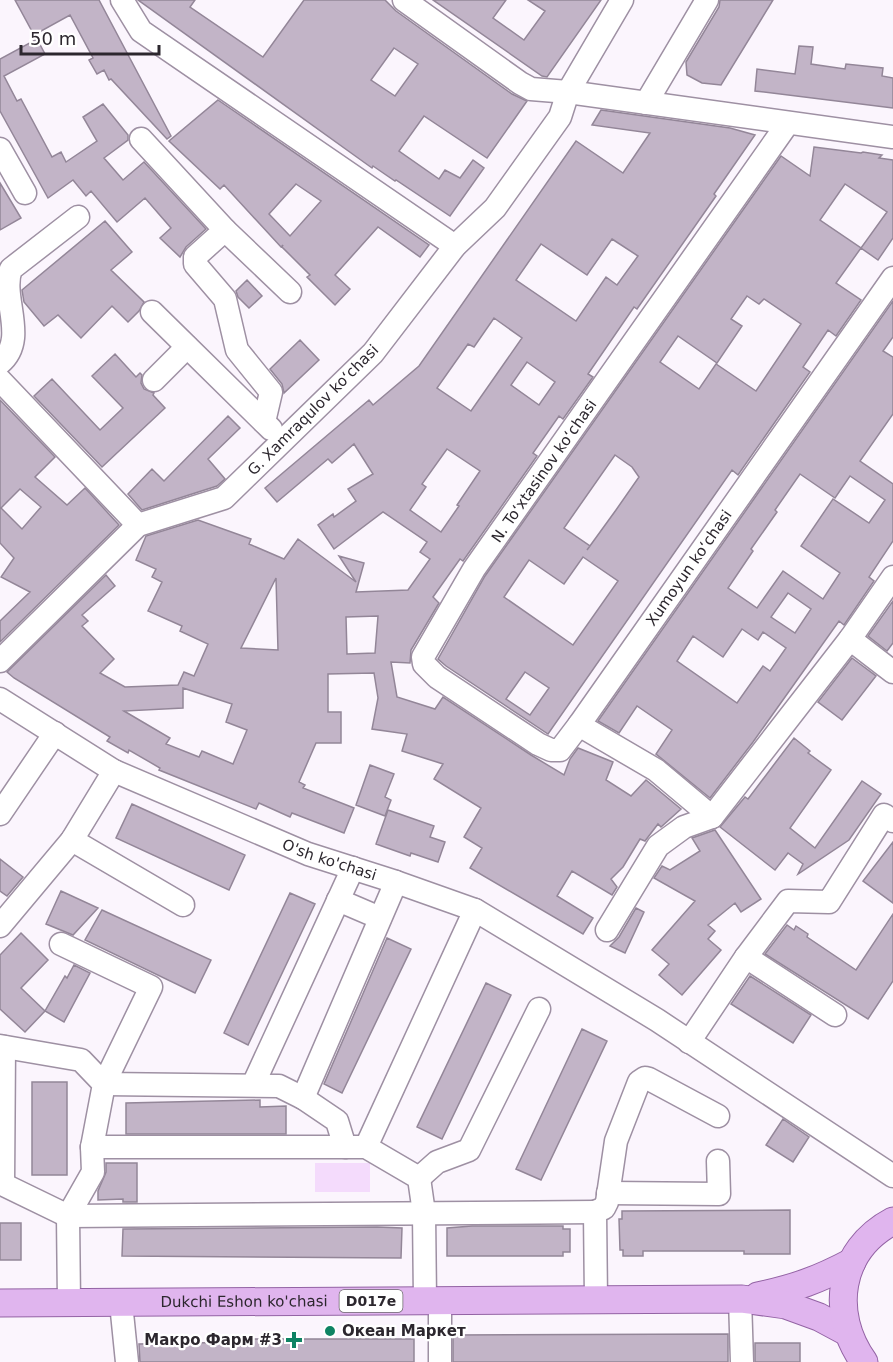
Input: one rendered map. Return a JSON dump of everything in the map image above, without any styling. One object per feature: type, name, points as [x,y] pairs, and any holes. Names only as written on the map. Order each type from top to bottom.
[{"type":"main road","name":"D017e","points":[[864,1362],[854,1349],[847,1332],[842,1309],[844,1284],[852,1262],[868,1239],[893,1221]]},
{"type":"main road","name":"D017e","points":[[741,1299],[794,1288],[820,1279],[852,1262]]},
{"type":"main road","name":"Dukchi Eshon ko'chasi","points":[[0,1303],[741,1299]]},
{"type":"main road","name":"D017e","points":[[741,1299],[786,1305],[819,1317],[847,1332]]},
{"type":"street","points":[[122,0],[141,31],[455,246]]},
{"type":"street","points":[[404,0],[520,84],[531,89],[568,92],[893,137]]},
{"type":"street","name":"G. Xamraqulov koʻchasi","points":[[0,660],[138,525],[224,498],[373,353],[455,246],[495,207],[560,117],[568,92],[622,0]]},
{"type":"street","points":[[646,103],[707,0]]},
{"type":"street","name":"N. Toʻxtasinov koʻchasi","points":[[579,725],[560,750],[551,750],[538,744],[437,678],[424,664],[423,657],[474,569],[788,123]]},
{"type":"street","points":[[141,140],[225,230],[290,292]]},
{"type":"street","points":[[0,148],[25,193]]},
{"type":"street","points":[[0,363],[8,357],[12,347],[3,275],[78,217]]},
{"type":"street","points":[[225,230],[197,256],[195,264],[225,299],[237,350],[271,392],[264,422]]},
{"type":"street","name":"Xumoyun koʻchasi","points":[[579,725],[893,278]]},
{"type":"street","points":[[152,312],[283,441]]},
{"type":"street","points":[[154,380],[187,347]]},
{"type":"street","points":[[0,380],[138,525]]},
{"type":"street","points":[[607,930],[658,846],[684,827],[712,817],[850,639],[893,577]]},
{"type":"street","points":[[850,639],[893,672]]},
{"type":"street","name":"O'sh ko'chasi","points":[[0,699],[114,771],[308,854],[475,910],[657,1020],[893,1176]]},
{"type":"street","points":[[579,725],[656,770],[712,817]]},
{"type":"street","points":[[0,814],[55,733]]},
{"type":"street","points":[[0,926],[72,840],[114,771]]},
{"type":"street","points":[[689,1042],[746,957],[788,901],[829,902],[884,815],[893,821]]},
{"type":"street","points":[[72,840],[183,905]]},
{"type":"street","points":[[254,1085],[353,868]]},
{"type":"street","points":[[303,1098],[396,882]]},
{"type":"street","points":[[338,900],[380,918]]},
{"type":"street","points":[[356,1148],[475,910]]},
{"type":"street","points":[[61,944],[151,987],[104,1084],[92,1148],[93,1172],[68,1216],[69,1302]]},
{"type":"street","points":[[746,957],[835,1015]]},
{"type":"street","points":[[419,1178],[437,1162],[469,1150],[539,1009]]},
{"type":"street","points":[[356,1148],[337,1121],[303,1098],[279,1086],[104,1084],[81,1060],[2,1046],[1,1184],[68,1216],[595,1212],[604,1208],[616,1141],[642,1079],[649,1079],[718,1116]]},
{"type":"street","points":[[92,1148],[356,1148],[419,1178]]},
{"type":"street","points":[[608,1193],[719,1194],[718,1161]]},
{"type":"street","points":[[419,1178],[440,1362]]},
{"type":"street","points":[[595,1212],[596,1300]]},
{"type":"street","points":[[741,1299],[742,1362]]},
{"type":"street","points":[[121,1303],[127,1362]]},
{"type":"shaded area","points":[[315,1163],[370,1163],[370,1192],[315,1192]]},
{"type":"building","points":[[15,0],[99,0],[171,136],[167,139],[111,79],[109,80],[104,70],[97,74],[89,60],[93,58],[70,15],[34,35]]},
{"type":"building","points":[[138,0],[195,0],[190,7],[263,57],[304,0],[385,0],[396,11],[512,94],[527,101],[487,158],[424,116],[399,151],[439,179],[445,170],[460,178],[473,160],[484,168],[450,216],[396,180],[373,166],[372,168]],"holes":[[[394,48],[418,64],[395,96],[371,80]]]},
{"type":"building","points":[[433,0],[506,0],[493,18],[524,40],[545,11],[528,0],[601,0],[547,77],[542,76]]},
{"type":"building","points":[[720,0],[773,0],[721,85],[702,83],[687,75],[686,62],[719,7]]},
{"type":"building","points":[[37,39],[45,54],[4,76],[17,101],[21,99],[52,157],[61,152],[66,162],[97,141],[83,117],[103,104],[128,135],[128,140],[104,158],[123,180],[144,162],[206,229],[186,247],[180,257],[160,238],[171,228],[145,198],[117,222],[91,191],[86,196],[73,180],[48,198],[0,111],[0,59]]},
{"type":"building","points":[[799,46],[813,47],[811,64],[845,69],[846,64],[883,68],[882,76],[893,78],[893,108],[755,91],[757,69],[795,74]]},
{"type":"building","points":[[218,100],[429,245],[420,257],[378,227],[335,275],[350,289],[335,305],[307,277],[310,275],[282,247],[283,245],[281,247],[224,185],[220,189],[169,141]],"holes":[[[296,184],[321,201],[290,236],[269,214]]]},
{"type":"building","points":[[601,110],[730,128],[755,135],[714,194],[716,196],[637,309],[634,307],[588,374],[593,377],[563,419],[559,416],[533,453],[537,456],[463,561],[460,559],[433,597],[439,603],[411,650],[410,663],[391,662],[397,697],[435,709],[443,697],[564,775],[570,759],[578,748],[613,762],[606,780],[631,796],[646,780],[681,809],[661,827],[658,824],[645,841],[640,839],[623,867],[611,879],[617,887],[612,895],[572,871],[557,896],[593,918],[583,934],[470,868],[482,848],[464,837],[481,808],[434,779],[443,764],[402,751],[407,734],[372,729],[378,698],[374,673],[328,674],[328,712],[341,712],[341,743],[316,743],[299,782],[305,785],[303,788],[354,808],[344,833],[292,813],[290,817],[259,803],[256,809],[159,770],[160,768],[129,750],[128,753],[107,741],[110,737],[7,672],[106,575],[115,586],[82,615],[88,621],[82,626],[114,659],[100,673],[125,687],[178,685],[184,672],[194,676],[208,644],[180,631],[182,626],[148,611],[162,582],[152,577],[156,569],[136,560],[146,536],[198,520],[251,539],[249,544],[284,559],[298,539],[356,582],[339,556],[364,563],[356,592],[408,590],[430,559],[420,552],[427,542],[383,512],[334,549],[318,525],[356,501],[348,489],[373,474],[354,444],[332,463],[328,459],[277,502],[265,488],[369,400],[373,405],[419,366],[576,141],[623,173],[650,133],[592,125]],"holes":[[[612,239],[638,256],[617,285],[606,277],[576,321],[516,280],[541,244],[587,275]],[[494,318],[522,338],[471,411],[437,388],[468,344],[474,347]],[[527,362],[555,382],[539,405],[511,385]],[[447,449],[480,471],[441,532],[410,510],[426,487],[422,484]],[[276,578],[278,650],[241,648]],[[378,616],[375,653],[347,654],[346,617]],[[183,688],[232,704],[226,722],[247,730],[233,764],[202,751],[199,757],[166,744],[170,738],[124,711],[183,708]]]},
{"type":"building","points":[[814,147],[882,155],[879,158],[893,160],[893,238],[878,260],[861,248],[836,283],[861,300],[836,336],[828,330],[803,367],[810,372],[738,475],[732,470],[548,734],[438,659],[485,576],[781,156],[810,176]],"holes":[[[845,184],[887,212],[861,248],[820,220]],[[747,296],[759,304],[764,299],[801,324],[756,391],[716,364],[699,389],[660,362],[678,336],[717,363],[742,326],[731,319]],[[615,455],[632,467],[639,477],[590,546],[564,528]],[[583,557],[618,581],[573,645],[504,597],[529,560],[564,584]],[[525,672],[549,688],[530,715],[506,699]]]},
{"type":"building","points":[[0,183],[21,218],[0,230]]},
{"type":"building","points":[[105,221],[132,252],[111,270],[144,302],[139,311],[128,322],[112,306],[81,338],[58,315],[44,326],[24,302],[22,290]]},
{"type":"building","points":[[247,280],[262,296],[249,308],[238,297],[236,291]]},
{"type":"building","points":[[893,301],[893,337],[883,351],[893,357],[893,414],[860,461],[893,484],[893,541],[869,577],[874,581],[844,625],[839,621],[710,798],[656,754],[672,730],[637,706],[619,733],[598,721]],"holes":[[[800,474],[835,498],[850,476],[885,500],[869,523],[833,499],[801,546],[840,573],[823,599],[783,571],[757,608],[728,588],[753,551],[751,549],[777,512],[775,510]],[[788,593],[811,609],[795,633],[771,617]],[[742,629],[758,640],[763,632],[786,648],[770,671],[763,666],[737,703],[677,661],[693,636],[723,657]]]},
{"type":"building","points":[[300,340],[319,360],[284,393],[282,384],[270,369]]},
{"type":"building","points":[[115,354],[136,377],[140,373],[142,375],[141,383],[144,389],[154,393],[153,395],[165,408],[102,467],[34,396],[52,379],[100,430],[123,408],[92,376]]},
{"type":"building","points":[[0,400],[55,457],[35,477],[67,505],[85,488],[119,525],[0,642],[0,621],[30,592],[1,577],[14,558],[0,543]],"holes":[[[20,489],[41,507],[22,529],[1,508]]]},
{"type":"building","points":[[228,416],[240,428],[208,459],[225,479],[217,486],[142,510],[128,494],[152,469],[164,481]]},
{"type":"building","points":[[893,601],[893,643],[887,651],[868,636]]},
{"type":"building","points":[[852,658],[876,676],[842,720],[818,702]]},
{"type":"building","points":[[794,738],[810,751],[808,753],[831,770],[790,828],[815,848],[862,781],[881,794],[849,840],[798,874],[803,864],[788,853],[775,870],[720,827],[745,797],[748,799]]},
{"type":"building","points":[[370,765],[394,774],[385,797],[391,800],[385,816],[356,805]]},
{"type":"building","points":[[132,804],[245,855],[229,890],[116,838]]},
{"type":"building","points":[[388,810],[434,826],[430,837],[445,842],[438,862],[411,853],[410,856],[376,844]]},
{"type":"building","points":[[715,830],[761,899],[741,912],[735,903],[708,925],[715,931],[708,939],[721,950],[682,995],[659,975],[669,964],[652,950],[695,901],[654,878],[662,866],[670,870],[700,851],[692,838]]},
{"type":"building","points":[[893,842],[893,903],[863,881]]},
{"type":"building","points":[[0,859],[23,877],[7,896],[0,891]]},
{"type":"building","points":[[61,891],[98,908],[73,935],[46,924]]},
{"type":"building","points":[[290,893],[315,904],[248,1045],[224,1033]]},
{"type":"building","points":[[636,908],[644,912],[625,953],[610,946],[619,937]]},
{"type":"building","points":[[102,910],[211,960],[195,993],[85,940]]},
{"type":"building","points":[[893,914],[893,981],[868,1019],[765,954],[787,925],[794,930],[796,926],[808,934],[807,937],[856,970]]},
{"type":"building","points":[[21,933],[48,960],[21,988],[45,1011],[25,1032],[0,1009],[0,955]]},
{"type":"building","points":[[387,938],[411,949],[342,1093],[324,1084]]},
{"type":"building","points":[[74,965],[90,973],[64,1022],[45,1011]]},
{"type":"building","points":[[750,976],[811,1015],[793,1043],[731,1004]]},
{"type":"building","points":[[486,983],[511,995],[442,1139],[417,1127]]},
{"type":"building","points":[[582,1029],[607,1041],[541,1180],[516,1169]]},
{"type":"building","points":[[32,1082],[67,1082],[67,1175],[32,1175]]},
{"type":"building","points":[[260,1100],[260,1107],[286,1106],[286,1134],[126,1134],[126,1103]]},
{"type":"building","points":[[783,1119],[809,1137],[793,1162],[766,1145]]},
{"type":"building","points":[[106,1163],[137,1163],[137,1202],[123,1202],[123,1199],[98,1200],[98,1191],[106,1172]]},
{"type":"building","points":[[790,1210],[790,1254],[744,1254],[744,1251],[643,1251],[643,1256],[623,1256],[623,1250],[620,1250],[619,1219],[622,1219],[622,1211]]},
{"type":"building","points":[[0,1223],[21,1223],[21,1260],[0,1260]]},
{"type":"building","points":[[563,1226],[563,1229],[570,1229],[570,1252],[563,1252],[563,1256],[447,1256],[447,1228]]},
{"type":"building","points":[[402,1228],[401,1258],[122,1256],[123,1229]]},
{"type":"building","points":[[728,1334],[728,1362],[453,1362],[453,1335]]},
{"type":"building","points":[[246,1339],[414,1339],[414,1362],[140,1362],[139,1344],[246,1342]]},
{"type":"building","points":[[755,1343],[800,1343],[800,1362],[755,1362]]},
{"type":"place","name":"Океан Маркет","points":[[330,1331]]},
{"type":"place","name":"Макро Фарм #3","points":[[294,1340]]}]
